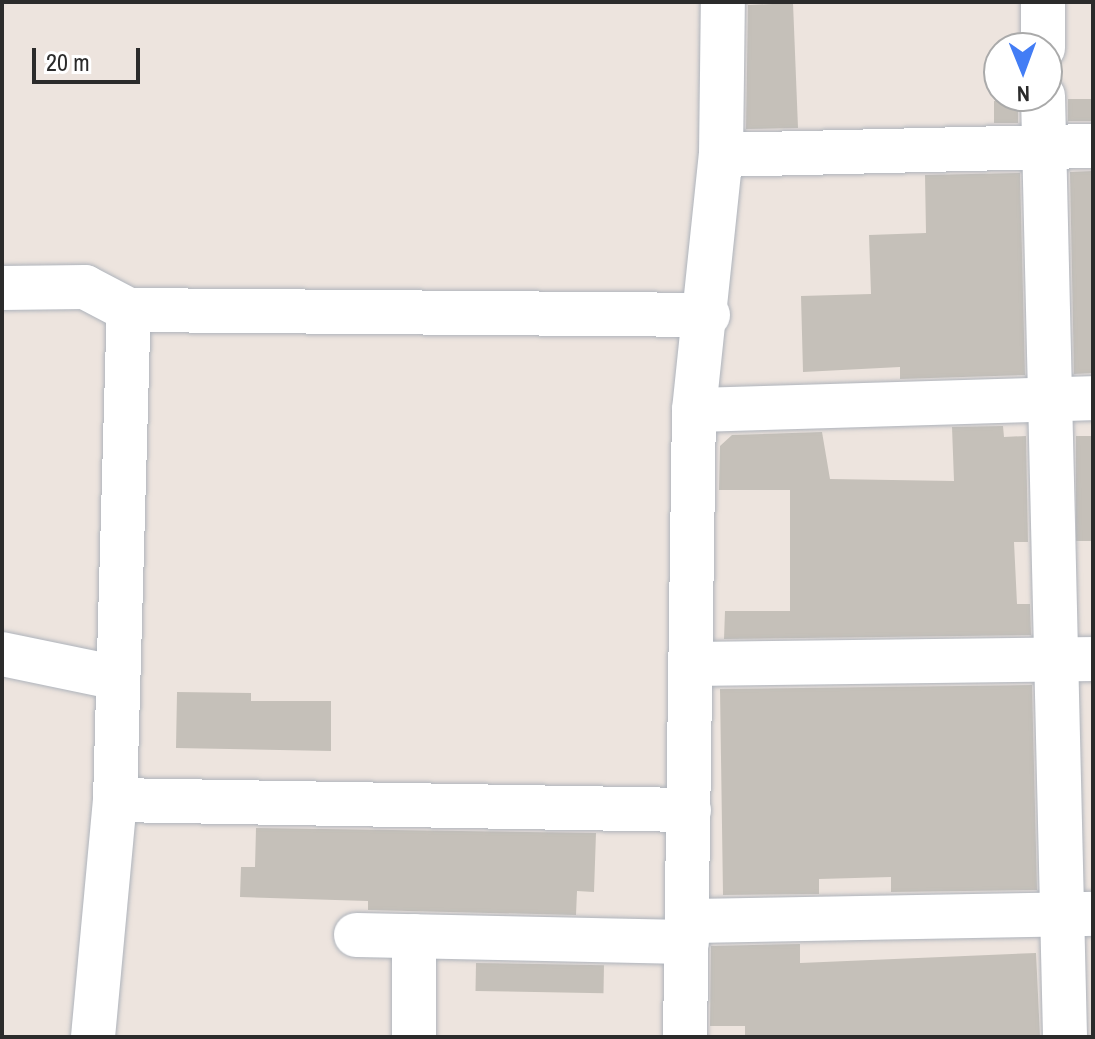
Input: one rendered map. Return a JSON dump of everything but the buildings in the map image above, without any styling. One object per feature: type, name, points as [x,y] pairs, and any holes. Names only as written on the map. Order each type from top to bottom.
[{"type":"street","points":[[685,1037],[693,664],[694,410],[708,315],[721,155],[723,2]]},
{"type":"street","points":[[1043,2],[1043,32]]},
{"type":"street","points":[[1043,112],[1049,399],[1074,659],[1078,915],[1065,1037]]},
{"type":"street","points":[[721,155],[1093,146]]},
{"type":"street","points":[[2,288],[85,287],[129,310],[708,315]]},
{"type":"street","points":[[93,1037],[115,800],[129,310]]},
{"type":"street","points":[[694,410],[1093,398]]},
{"type":"street","points":[[2,654],[118,678]]},
{"type":"street","points":[[693,664],[1074,659]]},
{"type":"street","points":[[115,800],[689,810]]},
{"type":"street","points":[[356,935],[687,931],[1078,915]]},
{"type":"street","points":[[414,936],[414,1037]]}]
